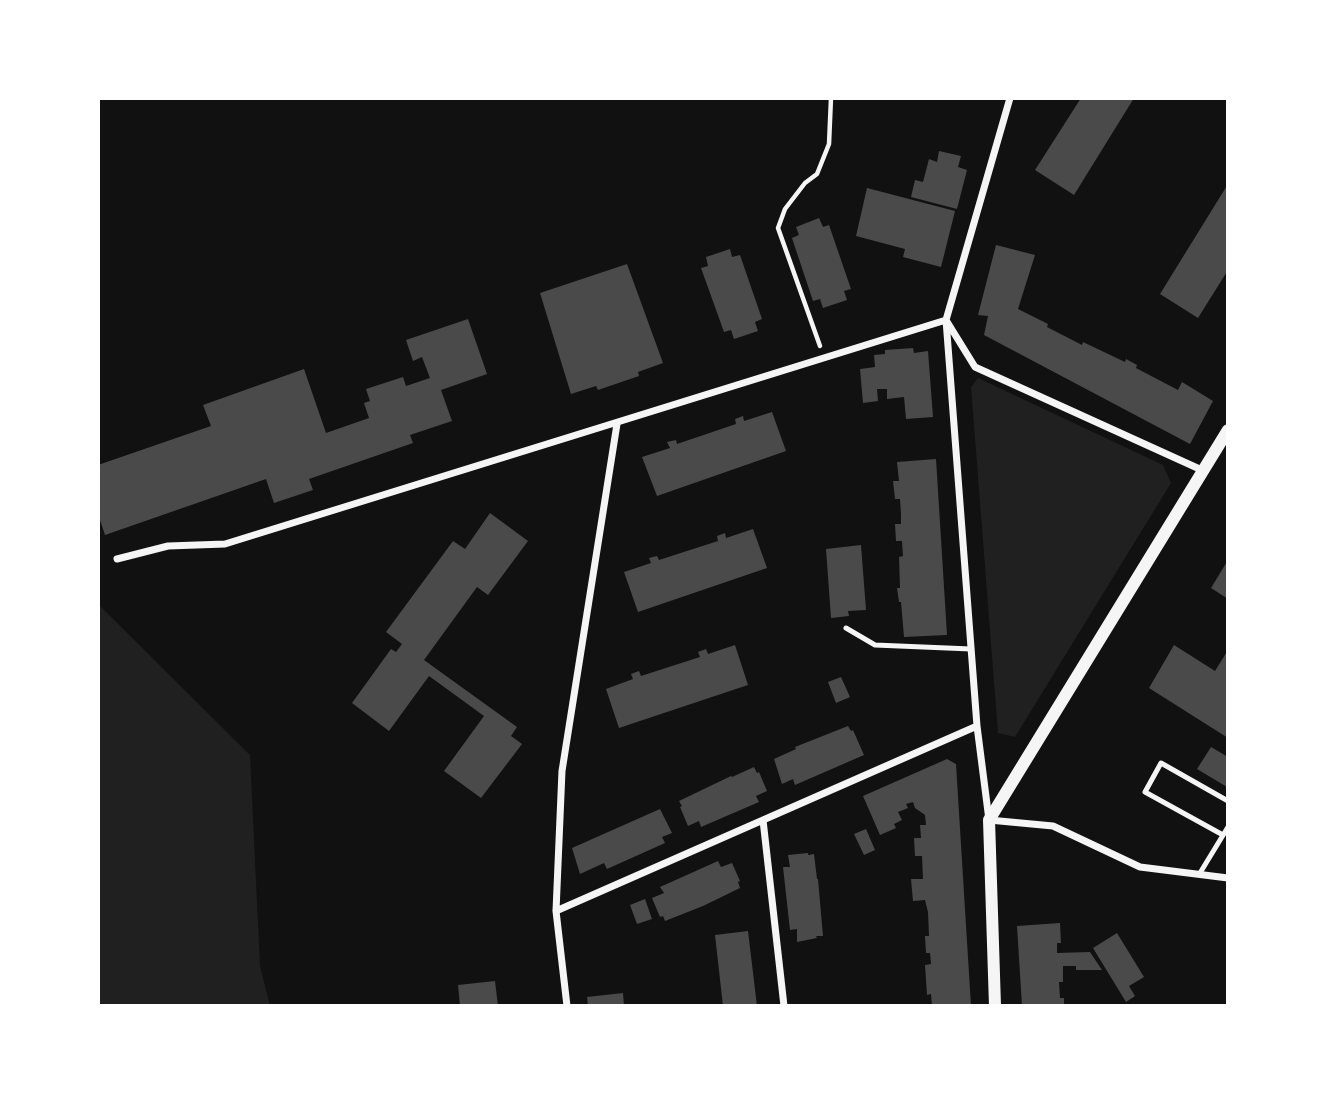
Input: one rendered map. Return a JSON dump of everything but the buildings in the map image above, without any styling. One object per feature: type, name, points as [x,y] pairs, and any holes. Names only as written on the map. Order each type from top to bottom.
[{"type":"street","points":[[995,1006],[989,820],[977,726],[946,320],[1010,98]]},
{"type":"street","points":[[117,559],[168,546],[225,544],[946,320]]},
{"type":"street","points":[[946,320],[975,367],[1203,471]]},
{"type":"street","points":[[566,1006],[556,911],[562,771],[617,424]]},
{"type":"street","points":[[989,820],[1228,430]]},
{"type":"street","points":[[556,911],[977,726]]},
{"type":"street","points":[[763,820],[784,1006]]},
{"type":"street","points":[[989,820],[1053,826],[1140,867],[1228,877]]},
{"type":"lane","points":[[846,628],[875,645],[971,649]]},
{"type":"lane","points":[[1223,835],[1145,792],[1161,763],[1228,801]]},
{"type":"lane","points":[[1200,873],[1228,827]]},
{"type":"path","points":[[824,358],[778,228],[785,209],[805,183],[817,174],[829,144],[831,98]]},
{"type":"shaded area","points":[[978,378],[1163,465],[1171,483],[1015,737],[998,733],[971,387]]},
{"type":"shaded area","points":[[98,604],[250,755],[260,966],[270,1006],[98,1006]]}]
